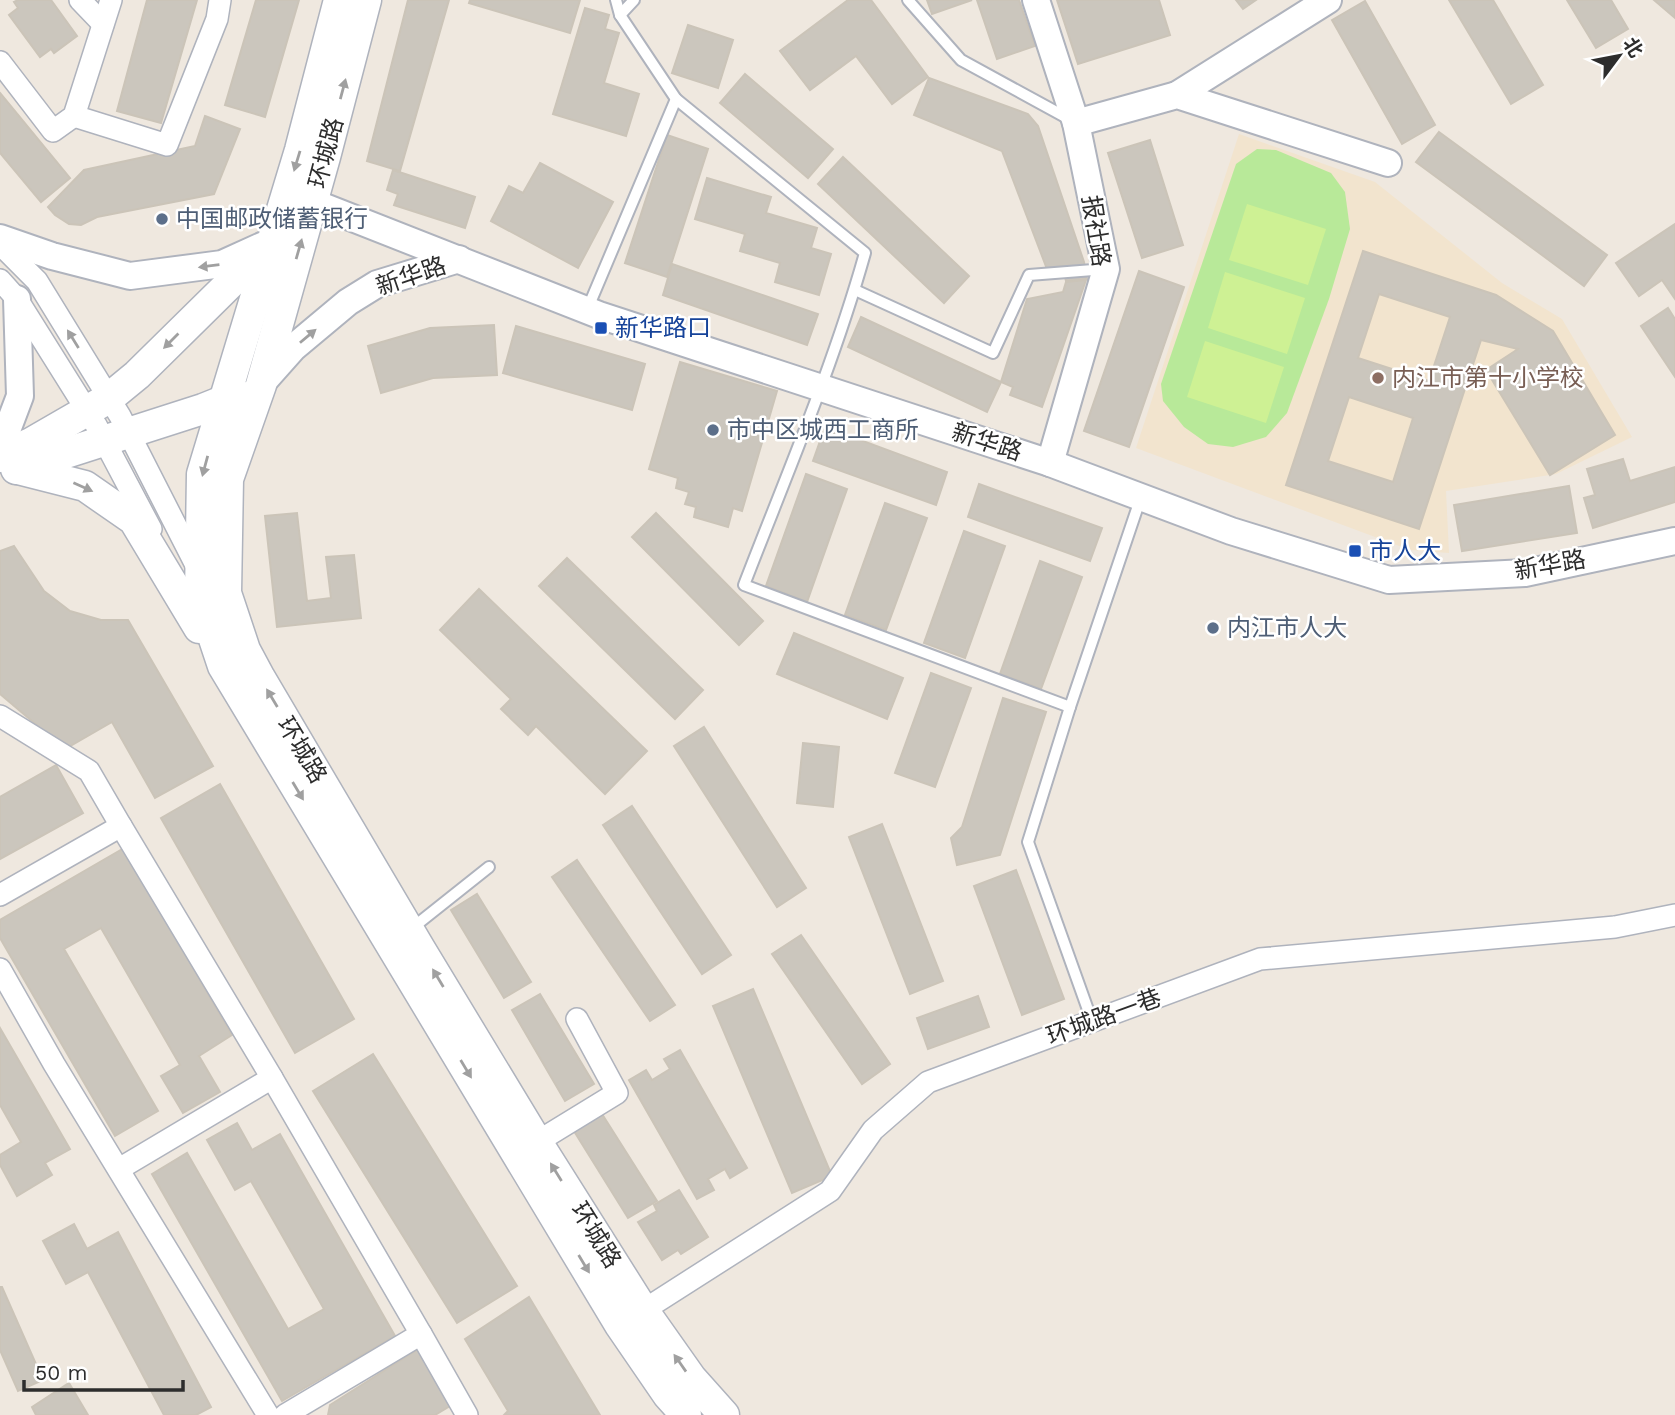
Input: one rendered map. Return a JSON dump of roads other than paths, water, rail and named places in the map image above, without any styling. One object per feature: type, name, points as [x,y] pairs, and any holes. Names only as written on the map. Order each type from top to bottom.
[{"type":"main road","name":"环城路","points":[[339,0],[300,150],[300,197],[272,242],[202,474],[200,597],[234,658],[632,1318],[724,1415]]},
{"type":"main road","name":"环城路","points":[[366,0],[300,197],[261,385],[228,479],[226,593],[234,658],[260,678],[537,1142],[632,1318],[668,1395],[686,1415]]},
{"type":"main road","points":[[10,459],[98,404],[137,375],[272,242]]},
{"type":"main road","points":[[10,459],[117,437],[203,410],[261,385]]},
{"type":"main road","points":[[10,459],[85,486],[134,520],[234,658]]},
{"type":"street","points":[[80,0],[103,24]]},
{"type":"street","points":[[0,62],[53,131],[74,116],[111,0]]},
{"type":"street","points":[[74,116],[167,145],[217,19],[220,0]]},
{"type":"street","name":"报社路","points":[[1035,0],[1076,123],[1106,269],[1050,463]]},
{"type":"street","points":[[1076,123],[1177,94],[1328,0]]},
{"type":"street","points":[[1177,94],[1388,163]]},
{"type":"street","points":[[300,197],[459,259]]},
{"type":"street","points":[[0,238],[52,256],[130,276],[222,264],[272,242]]},
{"type":"street","points":[[0,244],[37,281],[98,404],[200,573]]},
{"type":"street","name":"新华路","points":[[261,385],[293,348],[348,302],[377,284],[459,259],[587,310],[1050,463],[1230,531],[1389,580],[1525,573],[1675,541]]},
{"type":"street","points":[[9,290],[98,404]]},
{"type":"street","points":[[9,290],[20,396],[10,459]]},
{"type":"street","points":[[117,437],[234,658]]},
{"type":"street","points":[[0,716],[89,771],[272,1078],[467,1415]]},
{"type":"street","points":[[0,895],[121,826]]},
{"type":"street","name":"环城路一巷","points":[[632,1318],[830,1191],[873,1130],[928,1082],[1260,959],[1615,927],[1675,915]]},
{"type":"street","points":[[0,968],[54,1063],[268,1415]]},
{"type":"street","points":[[537,1142],[617,1093],[577,1019]]},
{"type":"street","points":[[118,1169],[272,1078]]},
{"type":"street","points":[[285,1415],[421,1334]]},
{"type":"lane","points":[[616,0],[620,15],[676,99],[865,253],[855,290],[820,387],[744,585],[1070,707]]},
{"type":"lane","points":[[620,15],[634,0]]},
{"type":"lane","points":[[908,0],[961,60],[1076,123]]},
{"type":"lane","points":[[587,310],[676,99]]},
{"type":"lane","points":[[855,290],[993,353],[1029,275],[1106,269]]},
{"type":"lane","points":[[1092,1021],[1028,842],[1070,707],[1141,498]]},
{"type":"lane","points":[[409,931],[489,867]]},
{"type":"place","name":"中国邮政储蓄银行","points":[[162,219]]},
{"type":"place","name":"新华路口","points":[[601,328]]},
{"type":"place","name":"内江市第十小学校","points":[[1378,378]]},
{"type":"place","name":"市中区城西工商所","points":[[713,430]]},
{"type":"place","name":"市人大","points":[[1355,551]]},
{"type":"place","name":"内江市人大","points":[[1213,628]]}]
